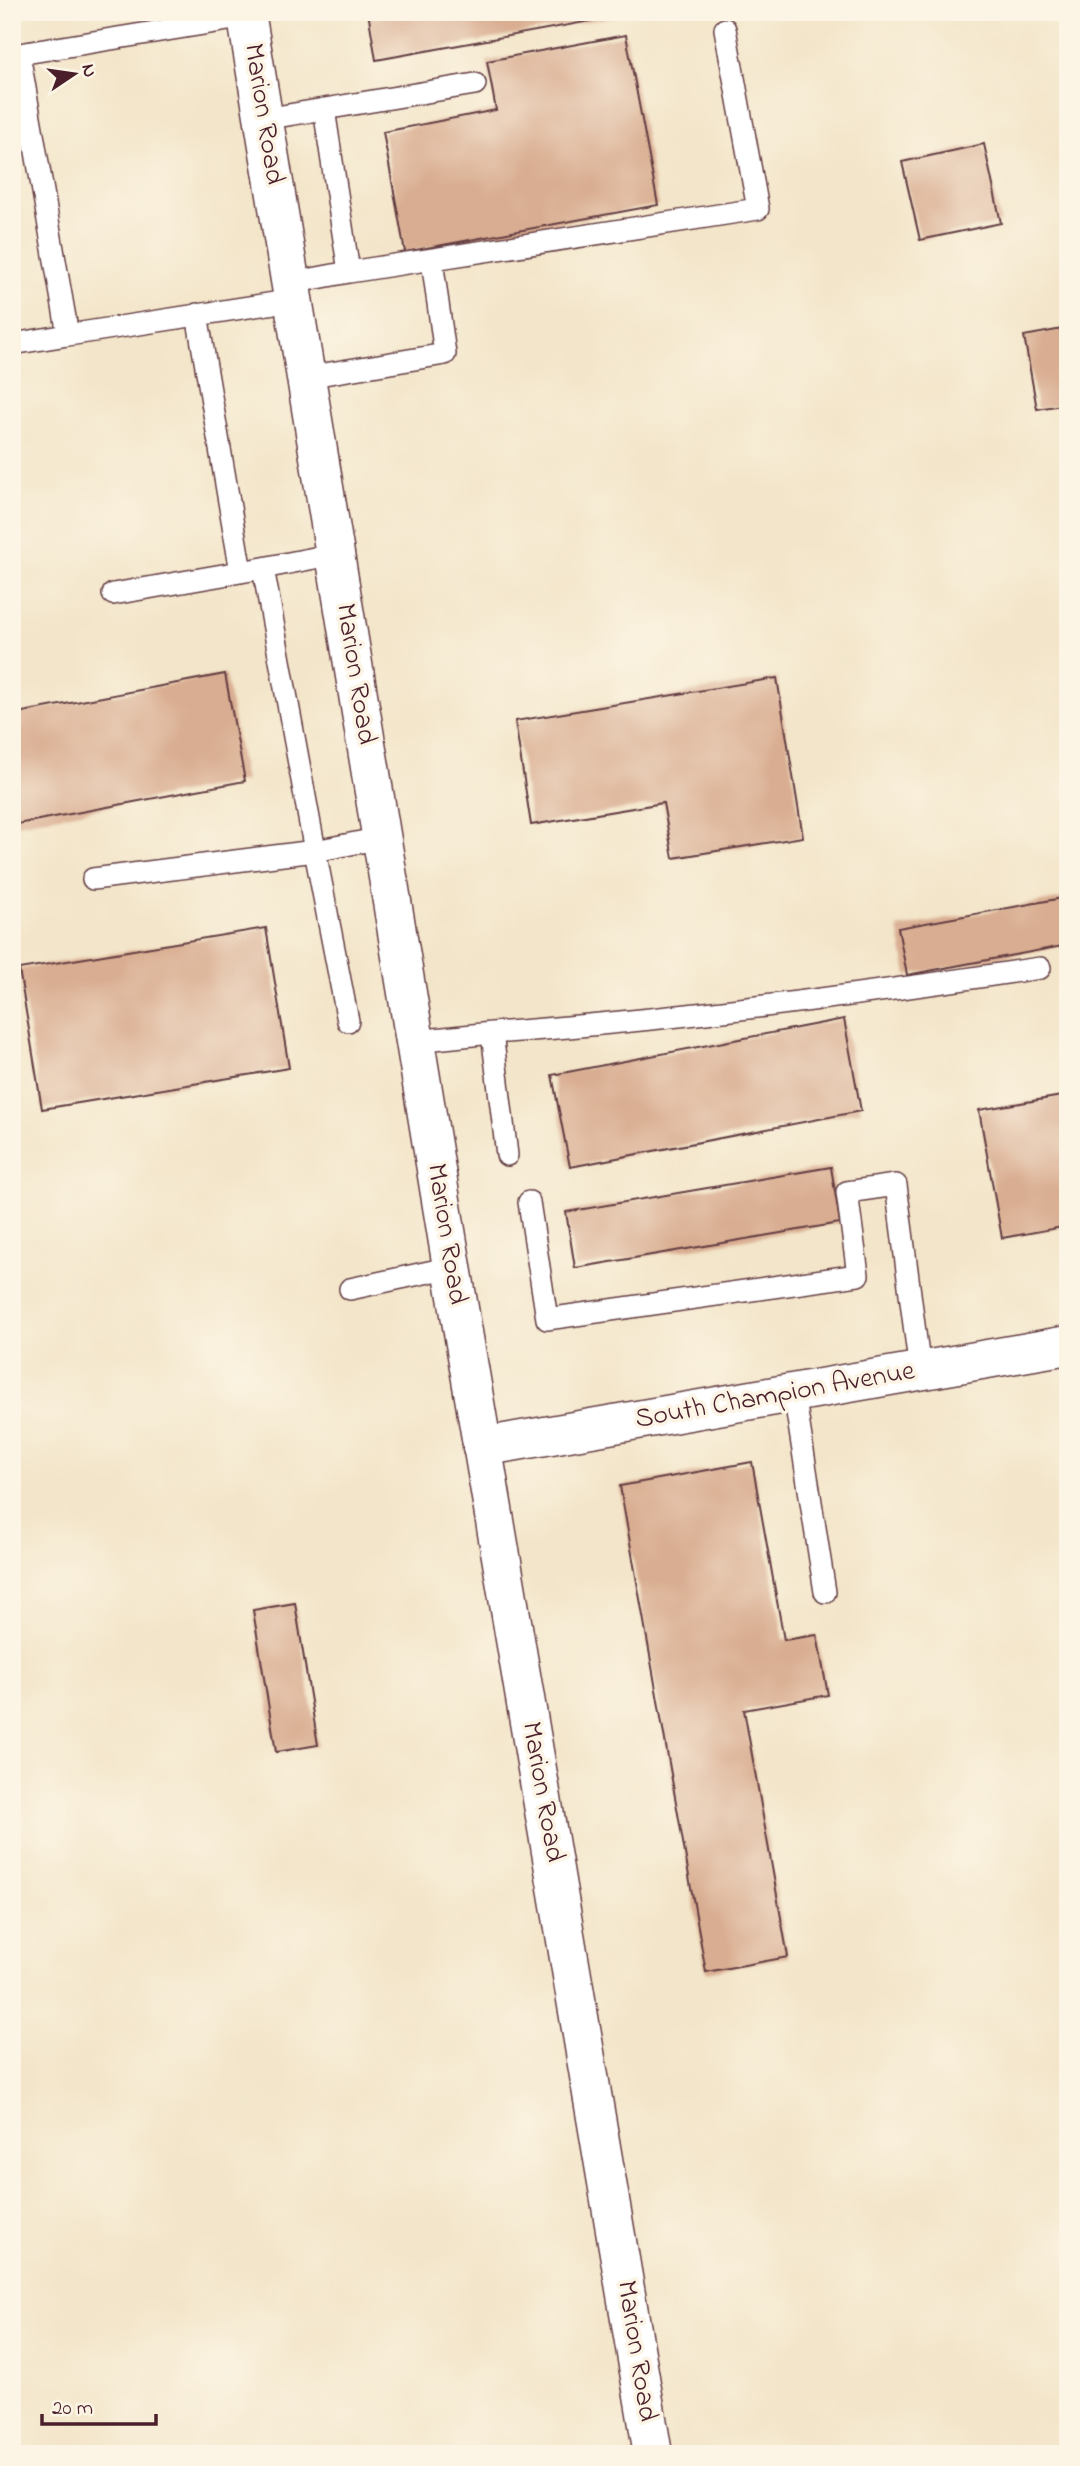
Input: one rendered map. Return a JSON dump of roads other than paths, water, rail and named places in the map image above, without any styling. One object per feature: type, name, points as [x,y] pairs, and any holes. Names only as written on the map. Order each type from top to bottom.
[{"type":"street","name":"Marion Road","points":[[246,15],[482,1447],[653,2454]]},
{"type":"street","name":"South Champion Avenue","points":[[482,1447],[1068,1345]]},
{"type":"lane","points":[[68,335],[19,54],[246,15]]},
{"type":"lane","points":[[12,344],[197,314],[292,291],[349,272],[758,209],[725,29]]},
{"type":"lane","points":[[264,119],[475,84]]},
{"type":"lane","points":[[324,109],[349,272]]},
{"type":"lane","points":[[306,377],[445,354],[432,260]]},
{"type":"lane","points":[[197,314],[241,572]]},
{"type":"lane","points":[[113,594],[335,554]]},
{"type":"lane","points":[[263,568],[348,1021]]},
{"type":"lane","points":[[93,879],[315,851],[382,838]]},
{"type":"lane","points":[[415,1041],[569,1028],[846,997],[1040,968]]},
{"type":"lane","points":[[492,1033],[507,1155]]},
{"type":"lane","points":[[529,1202],[547,1320],[858,1275],[847,1192],[896,1185],[920,1371]]},
{"type":"lane","points":[[350,1289],[452,1267]]},
{"type":"lane","points":[[794,1393],[825,1592]]}]
